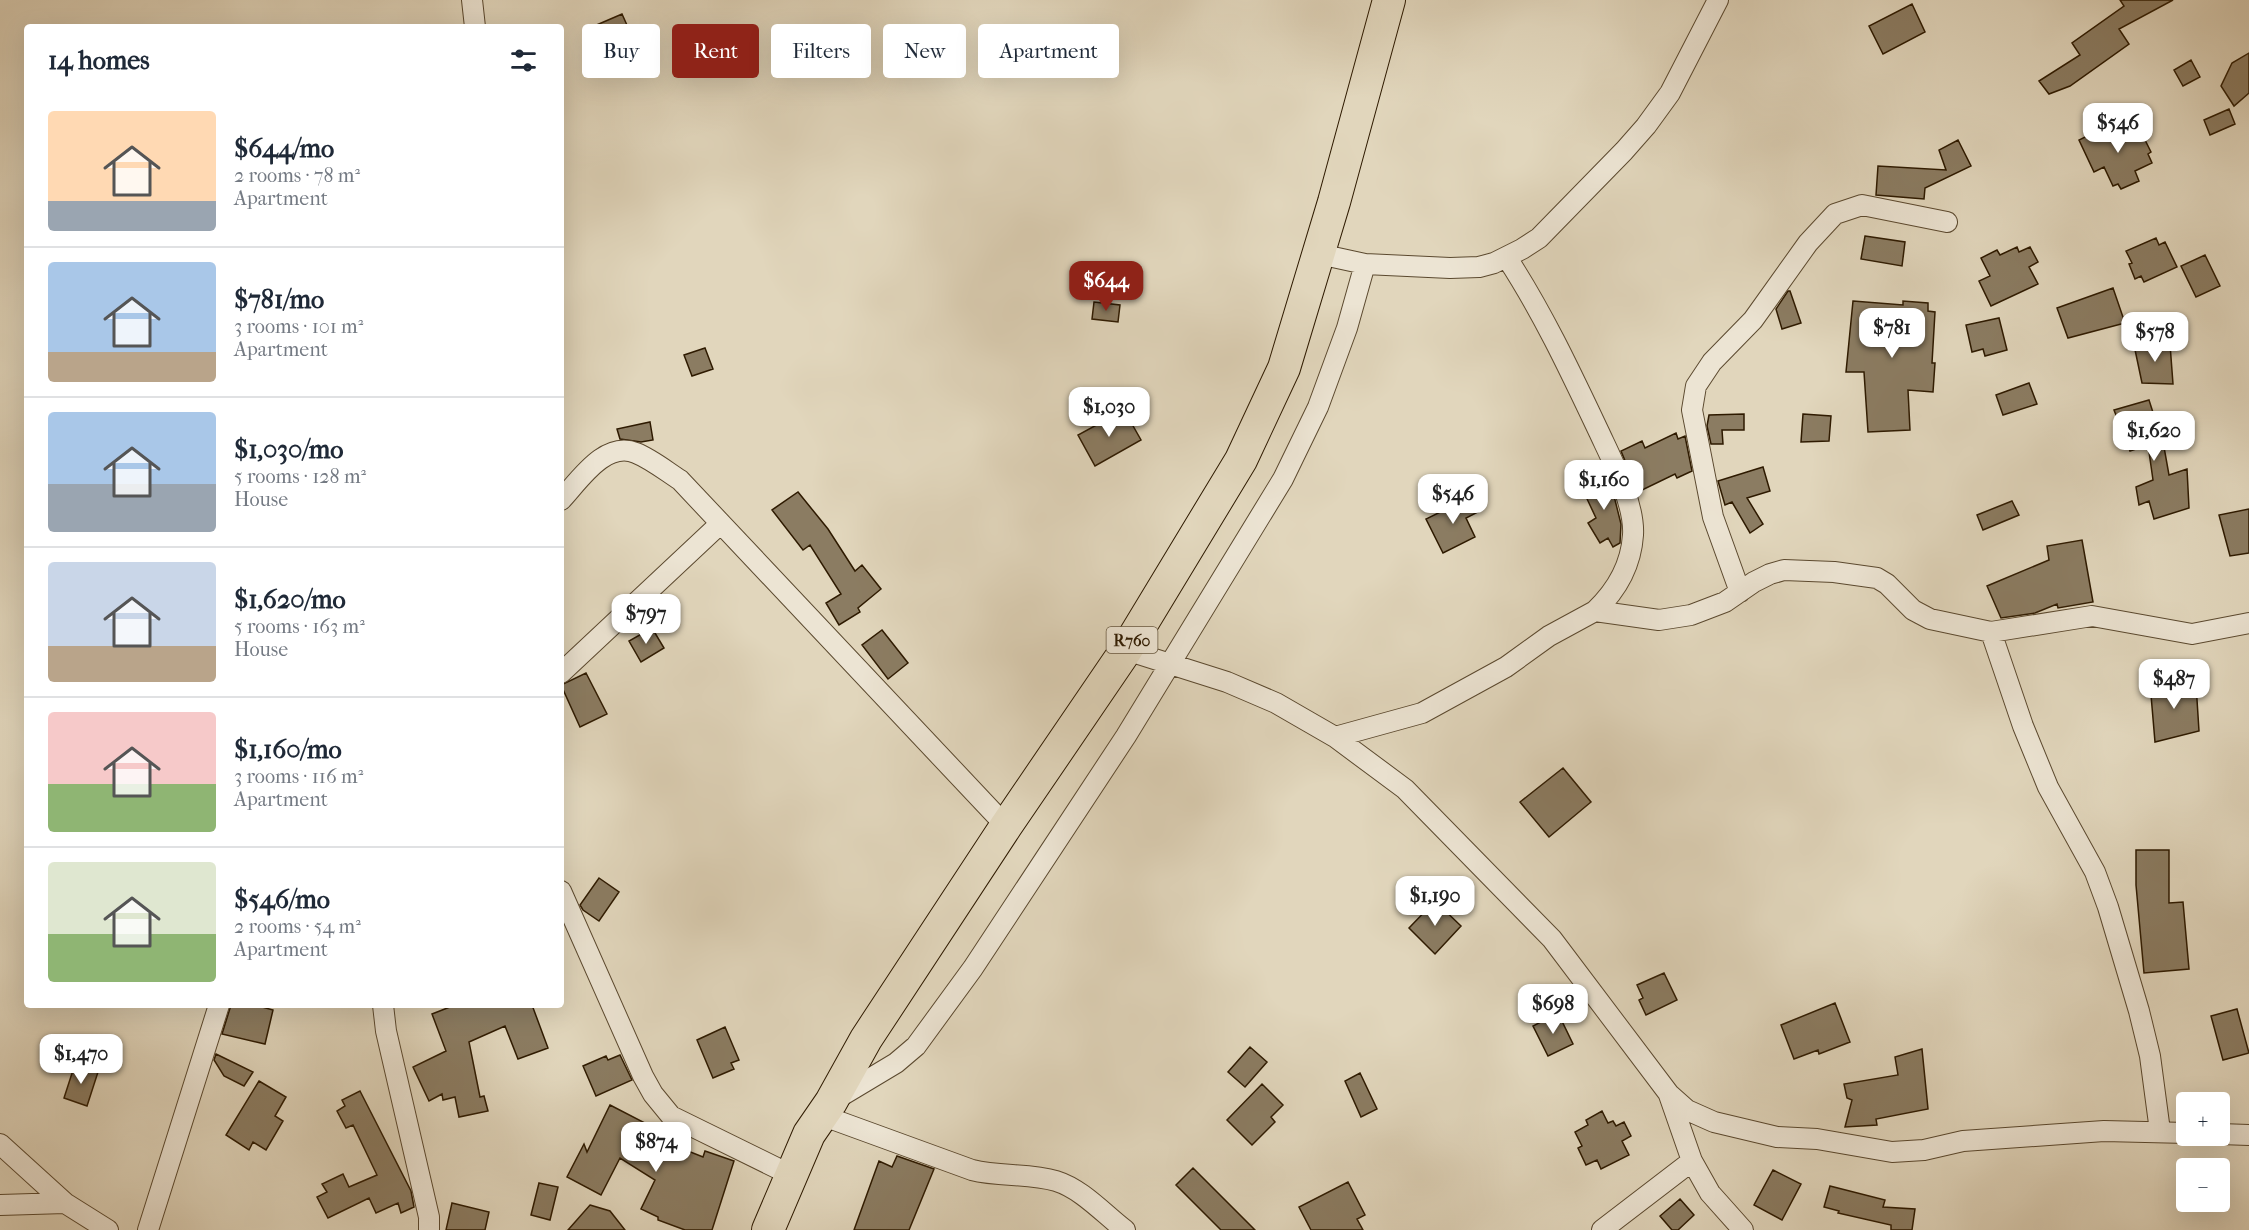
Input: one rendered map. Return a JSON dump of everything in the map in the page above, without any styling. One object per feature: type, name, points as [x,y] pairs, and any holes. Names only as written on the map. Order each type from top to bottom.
[{"type":"main road","name":"R760","points":[[768,1230],[809,1134],[866,1039],[1006,826],[1126,651],[1241,460],[1284,368],[1319,254],[1389,0]]},
{"type":"street","points":[[472,0],[475,24]]},
{"type":"street","points":[[1319,254],[1365,264],[1450,268],[1479,267],[1508,258],[1539,238],[1646,126],[1670,93],[1718,0]]},
{"type":"street","points":[[1740,592],[1713,517],[1692,410],[1696,386],[1712,362],[1753,320],[1808,243],[1835,214],[1862,205],[1947,222]]},
{"type":"street","points":[[1335,737],[1422,713],[1506,667],[1549,636],[1595,611],[1610,597],[1626,570],[1633,534],[1623,484],[1575,381],[1527,288],[1508,258]]},
{"type":"street","points":[[826,1108],[889,1068],[916,1046],[973,968],[1126,736],[1283,479],[1318,407],[1347,328],[1365,264]]},
{"type":"street","points":[[564,497],[598,460],[616,450],[634,452],[680,480],[1006,826]]},
{"type":"street","points":[[564,670],[720,524]]},
{"type":"street","points":[[1595,611],[1659,620],[1691,615],[1725,602],[1770,574],[1784,570],[1834,572],[1872,577],[1887,584],[1913,609],[1930,619],[1991,632],[2092,616],[2192,634],[2249,623]]},
{"type":"street","points":[[1991,632],[2023,726],[2048,787],[2095,872],[2108,907],[2150,1056],[2160,1131]]},
{"type":"street","points":[[1126,651],[1227,682],[1276,703],[1335,737],[1406,789],[1552,939],[1669,1094],[1687,1110],[1714,1122],[1777,1137],[1817,1139],[1892,1152],[1924,1150],[1963,1141],[2104,1131],[2176,1132]]},
{"type":"street","points":[[564,898],[653,1094],[671,1116],[790,1175]]},
{"type":"street","points":[[148,1230],[218,1008]]},
{"type":"street","points":[[383,1008],[386,1031],[429,1217],[429,1230]]},
{"type":"street","points":[[1669,1094],[1692,1161],[1710,1194],[1743,1230]]},
{"type":"street","points":[[826,1108],[972,1170],[1057,1181],[1072,1188],[1125,1230]]},
{"type":"street","points":[[2230,1134],[2249,1135]]},
{"type":"street","points":[[0,1144],[65,1203],[108,1230]]},
{"type":"street","points":[[1602,1230],[1692,1161]]},
{"type":"street","points":[[0,1206],[65,1203]]},
{"type":"building","points":[[2120,0],[2173,0],[2119,29],[2129,44],[2070,86],[2049,94],[2039,81],[2080,55],[2072,43],[2124,6]]},
{"type":"building","points":[[1912,4],[1925,32],[1883,54],[1869,26]]},
{"type":"building","points":[[622,14],[626,24],[599,24]]},
{"type":"building","points":[[2249,53],[2249,93],[2234,106],[2221,86],[2232,63]]},
{"type":"building","points":[[2191,60],[2200,77],[2183,86],[2174,70]]},
{"type":"building","points":[[2229,109],[2235,124],[2210,135],[2204,120]]},
{"type":"building","points":[[2131,125],[2135,132],[2140,130],[2151,152],[2148,154],[2152,163],[2135,171],[2139,181],[2121,189],[2118,184],[2113,186],[2104,167],[2094,172],[2079,140],[2103,128],[2105,133],[2119,126],[2121,130]]},
{"type":"building","points":[[1958,140],[1971,166],[1925,188],[1924,199],[1876,195],[1878,166],[1946,170],[1939,150]]},
{"type":"building","points":[[1865,236],[1905,242],[1902,266],[1861,259]]},
{"type":"building","points":[[2156,238],[2159,245],[2165,242],[2177,267],[2144,282],[2141,276],[2135,279],[2129,264],[2132,263],[2126,251]]},
{"type":"building","points":[[2017,247],[2019,252],[2030,247],[2038,262],[2029,267],[2038,284],[1991,306],[1979,281],[1990,276],[1981,258],[1997,250],[2000,255]]},
{"type":"building","points":[[2205,255],[2220,286],[2196,297],[2181,266]]},
{"type":"building","points":[[2113,288],[2125,323],[2068,338],[2057,308]]},
{"type":"building","points":[[1790,291],[1801,323],[1782,329],[1776,309]]},
{"type":"building","points":[[1853,301],[1903,305],[1903,301],[1928,303],[1928,311],[1935,312],[1933,392],[1908,390],[1910,430],[1868,432],[1864,372],[1846,372]]},
{"type":"building","points":[[1094,302],[1120,305],[1118,322],[1092,319]]},
{"type":"building","points":[[1999,318],[2007,350],[1985,356],[1983,349],[1972,352],[1966,325]]},
{"type":"building","points":[[2170,344],[2173,384],[2142,383],[2134,345]]},
{"type":"building","points":[[705,348],[713,369],[692,376],[684,355]]},
{"type":"building","points":[[2029,383],[2037,404],[2003,415],[1996,395]]},
{"type":"building","points":[[2149,400],[2164,447],[2169,475],[2187,469],[2189,508],[2154,519],[2149,501],[2139,505],[2136,487],[2153,480],[2148,445],[2130,451],[2114,410]]},
{"type":"building","points":[[1124,410],[1141,440],[1095,466],[1078,435]]},
{"type":"building","points":[[1744,414],[1744,430],[1722,430],[1723,444],[1711,444],[1707,426],[1709,415]]},
{"type":"building","points":[[1803,414],[1831,416],[1829,441],[1801,442]]},
{"type":"building","points":[[650,422],[653,440],[641,442],[620,439],[617,429]]},
{"type":"building","points":[[1676,433],[1678,439],[1685,436],[1692,471],[1677,478],[1675,474],[1638,492],[1621,451],[1642,441],[1645,448]]},
{"type":"building","points":[[1763,467],[1770,491],[1747,498],[1763,524],[1750,533],[1732,502],[1725,505],[1718,481]]},
{"type":"building","points":[[1606,475],[1621,524],[1620,543],[1613,547],[1608,538],[1600,543],[1588,523],[1596,518],[1581,486]]},
{"type":"building","points":[[798,492],[828,529],[855,571],[862,565],[881,589],[858,608],[860,612],[839,625],[826,603],[841,594],[810,545],[803,550],[772,510]]},
{"type":"building","points":[[1471,497],[1478,512],[1466,518],[1475,537],[1443,553],[1426,519]]},
{"type":"building","points":[[2012,501],[2019,515],[1983,530],[1977,515]]},
{"type":"building","points":[[2249,509],[2249,553],[2230,556],[2219,515]]},
{"type":"building","points":[[2082,540],[2093,602],[2058,608],[2057,604],[2035,613],[2001,618],[1987,586],[2049,560],[2047,546]]},
{"type":"building","points":[[652,628],[664,648],[641,662],[629,641]]},
{"type":"building","points":[[882,630],[908,663],[888,679],[862,645]]},
{"type":"building","points":[[586,673],[607,714],[580,727],[564,692],[564,684]]},
{"type":"building","points":[[2150,683],[2196,684],[2199,731],[2155,742]]},
{"type":"building","points":[[1563,768],[1591,802],[1549,837],[1520,802]]},
{"type":"building","points":[[2136,850],[2169,850],[2169,903],[2183,902],[2189,969],[2144,973],[2136,885]]},
{"type":"building","points":[[599,878],[619,892],[599,921],[583,910],[580,905]]},
{"type":"building","points":[[1435,901],[1461,926],[1435,954],[1409,928]]},
{"type":"building","points":[[1664,973],[1677,1000],[1646,1015],[1639,1000],[1643,998],[1637,985]]},
{"type":"building","points":[[1835,1003],[1850,1042],[1819,1054],[1818,1050],[1794,1059],[1781,1025]]},
{"type":"building","points":[[230,1008],[273,1010],[265,1044],[222,1034]]},
{"type":"building","points":[[447,1008],[533,1008],[548,1048],[518,1059],[505,1026],[469,1042],[480,1097],[484,1096],[488,1111],[459,1117],[455,1097],[443,1100],[442,1094],[429,1101],[413,1067],[446,1051],[432,1014]]},
{"type":"building","points":[[2237,1009],[2249,1053],[2223,1060],[2211,1016]]},
{"type":"building","points":[[1558,1013],[1573,1044],[1548,1056],[1533,1026]]},
{"type":"building","points":[[725,1027],[739,1060],[731,1063],[734,1069],[713,1078],[697,1040]]},
{"type":"building","points":[[1250,1047],[1267,1062],[1245,1087],[1228,1072]]},
{"type":"building","points":[[1922,1049],[1928,1109],[1876,1119],[1877,1125],[1845,1127],[1852,1100],[1847,1098],[1844,1084],[1898,1075],[1895,1057]]},
{"type":"building","points":[[216,1054],[253,1072],[244,1086],[224,1076],[214,1060]]},
{"type":"building","points":[[620,1055],[632,1080],[596,1096],[583,1066],[606,1056],[608,1060]]},
{"type":"building","points":[[75,1064],[98,1072],[87,1106],[64,1098]]},
{"type":"building","points":[[1360,1073],[1377,1109],[1361,1117],[1345,1081]]},
{"type":"building","points":[[259,1081],[286,1097],[275,1116],[283,1121],[266,1150],[253,1142],[249,1150],[226,1135]]},
{"type":"building","points":[[1262,1084],[1283,1105],[1271,1117],[1275,1122],[1252,1145],[1227,1120]]},
{"type":"building","points":[[360,1091],[411,1191],[414,1207],[401,1213],[398,1203],[376,1213],[369,1198],[328,1218],[317,1197],[327,1192],[322,1184],[343,1174],[349,1187],[377,1175],[353,1125],[346,1128],[337,1111],[345,1106],[342,1100]]},
{"type":"building","points":[[610,1105],[645,1123],[641,1133],[680,1159],[683,1149],[703,1157],[705,1151],[734,1161],[712,1230],[685,1230],[658,1220],[658,1217],[641,1209],[655,1180],[620,1158],[601,1195],[567,1177],[584,1144],[587,1152]]},
{"type":"building","points":[[1602,1111],[1608,1123],[1613,1121],[1616,1126],[1624,1122],[1631,1136],[1622,1141],[1629,1155],[1601,1169],[1597,1160],[1586,1165],[1578,1148],[1582,1146],[1575,1132],[1588,1125],[1586,1120]]},
{"type":"building","points":[[897,1156],[934,1169],[909,1230],[854,1230],[879,1161],[892,1167]]},
{"type":"building","points":[[1193,1168],[1255,1230],[1221,1230],[1176,1185]]},
{"type":"building","points":[[1773,1170],[1801,1184],[1782,1220],[1754,1205]]},
{"type":"building","points":[[1348,1182],[1365,1215],[1357,1219],[1363,1230],[1311,1230],[1299,1207]]},
{"type":"building","points":[[539,1183],[558,1187],[550,1220],[531,1215]]},
{"type":"building","points":[[1830,1186],[1885,1200],[1883,1207],[1915,1209],[1912,1230],[1891,1230],[1891,1225],[1838,1213],[1839,1211],[1824,1207]]},
{"type":"building","points":[[1680,1199],[1694,1215],[1678,1230],[1672,1230],[1660,1216]]},
{"type":"building","points":[[452,1203],[489,1212],[485,1230],[446,1230]]},
{"type":"building","points":[[590,1205],[610,1211],[625,1230],[568,1230]]}]
